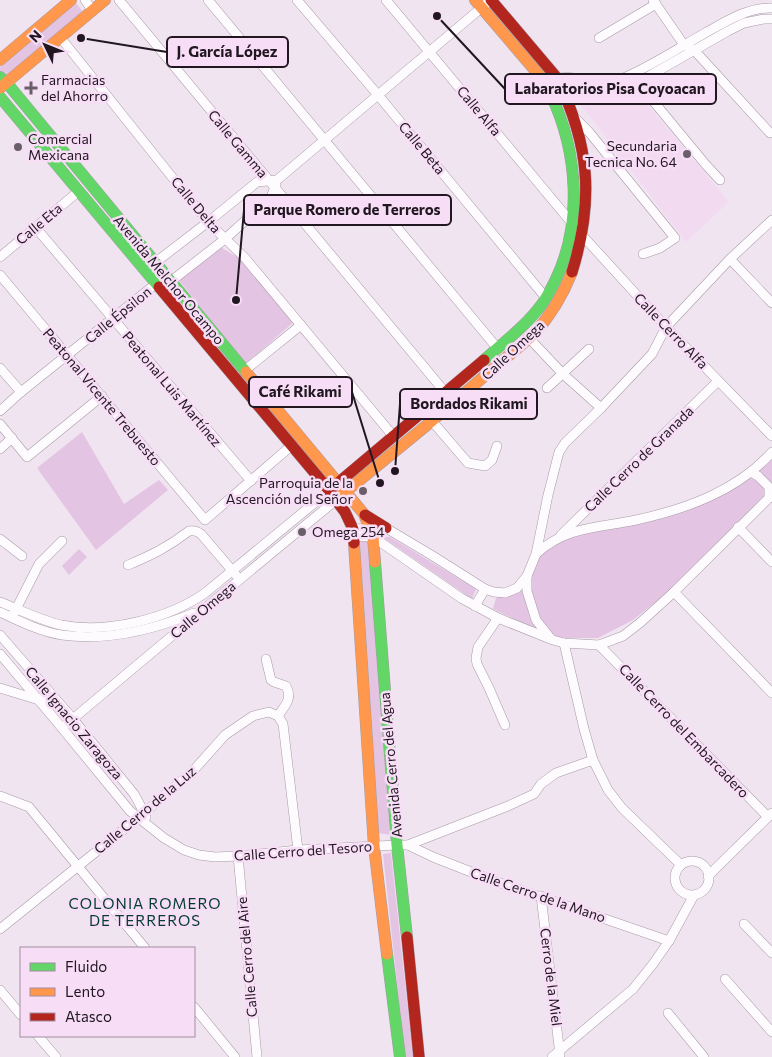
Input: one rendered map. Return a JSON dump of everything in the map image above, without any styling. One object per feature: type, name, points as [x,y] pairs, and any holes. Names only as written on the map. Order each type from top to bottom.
[{"type":"street","points":[[0,60],[71,0]]},
{"type":"street","points":[[85,0],[92,10]]},
{"type":"street","points":[[2,82],[105,0]]},
{"type":"street","name":"Calle Gamma","points":[[119,0],[454,403]]},
{"type":"street","points":[[208,0],[498,349]]},
{"type":"street","name":"Calle Beta","points":[[297,0],[378,94],[546,298]]},
{"type":"street","name":"Calle Alfa","points":[[386,0],[572,223]]},
{"type":"street","name":"Calle Épsilon","points":[[0,411],[21,392],[157,284],[170,282],[225,239],[270,198],[273,183],[429,52],[479,4],[491,0]]},
{"type":"street","name":"Calle Omega","points":[[0,602],[38,618],[63,625],[88,628],[112,627],[160,616],[178,609],[205,593],[432,422],[529,338],[546,320],[564,292],[574,267],[581,234],[586,203],[586,174],[582,148],[574,117],[557,78],[491,0]]},
{"type":"street","points":[[599,38],[655,2],[684,45],[694,50],[770,133]]},
{"type":"street","name":"Calle Omega","points":[[62,728],[240,580],[337,492],[394,437],[520,329],[546,298],[562,263],[572,223],[574,199],[570,150],[562,121],[547,87],[479,4]]},
{"type":"street","points":[[547,87],[557,78],[609,82],[618,80],[726,21],[744,13],[772,8]]},
{"type":"street","points":[[547,87],[590,92],[612,91],[635,84],[744,23],[764,19],[772,20]]},
{"type":"street","name":"Calle Delta","points":[[60,37],[208,222],[245,258],[394,437]]},
{"type":"street","points":[[630,75],[635,84],[654,102],[720,180]]},
{"type":"street","name":"Avenida Melchor Ocampo","points":[[2,82],[150,266],[157,284],[292,446],[337,492]]},
{"type":"street","name":"Avenida Melchor Ocampo","points":[[0,97],[79,191],[150,266],[170,282],[244,371],[337,492]]},
{"type":"street","points":[[574,117],[589,132],[675,238],[660,248],[643,254]]},
{"type":"street","name":"Calle Épsilon","points":[[150,266],[257,182],[273,183]]},
{"type":"street","name":"Calle Eta","points":[[0,257],[79,191]]},
{"type":"street","points":[[364,514],[485,588],[494,592],[505,593],[516,588],[527,576],[536,554],[552,476],[559,452],[565,443],[652,354],[666,327],[730,259],[772,220]]},
{"type":"street","name":"Calle Cerro Alfa","points":[[572,223],[666,327],[772,436]]},
{"type":"street","name":"Peatonal Luis Martínez","points":[[36,228],[250,481]]},
{"type":"street","points":[[730,259],[772,303]]},
{"type":"street","name":"Peatonal Vicente Trebuesto","points":[[0,275],[205,520],[250,481]]},
{"type":"street","points":[[244,371],[301,324]]},
{"type":"street","points":[[529,338],[562,374],[601,408]]},
{"type":"street","points":[[547,388],[588,349]]},
{"type":"street","points":[[0,368],[21,392]]},
{"type":"street","name":"Calle Cerro de Granada","points":[[559,537],[718,381]]},
{"type":"street","points":[[0,424],[27,457],[102,396]]},
{"type":"street","points":[[432,422],[468,463],[485,466],[492,460],[498,446]]},
{"type":"street","points":[[0,449],[12,438]]},
{"type":"street","points":[[250,481],[292,446]]},
{"type":"street","points":[[536,554],[544,546],[559,537],[582,529],[636,520],[679,509],[706,499],[731,486],[751,472],[772,452]]},
{"type":"street","points":[[761,464],[759,467],[760,472],[769,484],[772,485]]},
{"type":"street","points":[[371,533],[461,598],[498,618],[564,643],[599,645],[623,636],[642,622],[771,497],[769,487],[751,472]]},
{"type":"street","name":"Avenida Cerro del Agua","points":[[337,492],[364,514],[371,533],[402,845],[419,1057]]},
{"type":"street","name":"Avenida Cerro del Agua","points":[[337,492],[353,532],[374,846],[400,1057]]},
{"type":"street","points":[[353,532],[371,533],[386,528]]},
{"type":"street","points":[[738,528],[772,562]]},
{"type":"street","points":[[128,564],[150,556],[193,530],[201,534],[240,580]]},
{"type":"street","points":[[0,539],[22,556]]},
{"type":"street","points":[[12,618],[39,564],[62,541]]},
{"type":"street","points":[[527,576],[527,591],[536,620],[553,640]]},
{"type":"street","points":[[475,606],[485,588]]},
{"type":"street","points":[[674,592],[772,693]]},
{"type":"street","points":[[0,612],[34,627],[60,635],[88,637],[114,636],[165,624],[204,609]]},
{"type":"street","points":[[498,618],[478,647],[476,658],[505,725]]},
{"type":"street","name":"Calle Ignacio Zaragoza","points":[[0,635],[73,719],[134,794],[140,803],[141,816],[130,811],[0,654]]},
{"type":"street","points":[[564,643],[584,730],[593,760],[608,790],[622,808],[681,865]]},
{"type":"street","name":"Calle Cerro del Embarcadero","points":[[599,645],[770,815]]},
{"type":"street","points":[[266,659],[270,680],[286,686],[289,692],[288,699],[278,716],[283,724],[298,850]]},
{"type":"street","points":[[0,688],[39,700],[51,694]]},
{"type":"street","name":"Calle Cerro de la Luz","points":[[0,929],[141,816],[193,771],[225,735],[253,716],[269,712],[278,716]]},
{"type":"street","name":"Calle Cerro del Tesoro","points":[[141,816],[164,838],[184,850],[207,856],[238,856],[298,850],[402,845],[508,806],[534,794],[541,784],[556,773],[593,760]]},
{"type":"street","points":[[0,796],[29,808],[144,947]]},
{"type":"street","points":[[708,876],[770,815]]},
{"type":"street","name":"Calle Cerro de la Mano","points":[[402,845],[669,940]]},
{"type":"street","name":"Calle Cerro del Aire","points":[[238,856],[257,1057]]},
{"type":"street","points":[[689,862],[698,862],[705,868],[708,876],[705,888],[694,895],[682,892],[676,885],[675,877],[678,868],[689,862]]},
{"type":"street","points":[[552,1057],[560,1054],[633,989],[669,940],[694,895]]},
{"type":"street","name":"Cerro de la Miel","points":[[541,896],[560,1054]]},
{"type":"street","points":[[744,924],[772,953]]},
{"type":"street","points":[[725,979],[772,1032]]},
{"type":"street","points":[[0,990],[20,1014]]},
{"type":"street","points":[[195,1008],[234,1057]]},
{"type":"street","points":[[668,1013],[704,1057]]},
{"type":"street","points":[[39,1037],[56,1057]]},
{"type":"shaded area","points":[[76,3],[83,12],[7,75],[0,71],[0,67]]},
{"type":"shaded area","points":[[633,91],[638,93],[729,202],[686,242],[577,100],[610,103]]},
{"type":"shaded area","points":[[219,246],[245,262],[295,321],[245,364],[178,279]]},
{"type":"shaded area","points":[[82,432],[124,504],[159,480],[168,490],[96,550],[37,468]]},
{"type":"shaded area","points":[[772,454],[772,492],[672,589],[633,620],[598,638],[559,638],[544,627],[537,617],[529,581],[533,567],[543,550],[561,539],[708,500]]},
{"type":"shaded area","points":[[381,536],[390,537],[476,589],[472,599]]},
{"type":"shaded area","points":[[360,541],[369,542],[390,835],[379,833]]},
{"type":"shaded area","points":[[79,549],[87,557],[69,575],[62,566]]},
{"type":"shaded area","points":[[524,585],[523,591],[530,618],[542,632],[493,609],[496,598]]},
{"type":"shaded area","points":[[391,853],[413,1057],[405,1057],[383,854]]},
{"type":"traffic: fast","points":[[0,77],[246,372]]},
{"type":"traffic: fast","points":[[484,360],[522,327],[542,304],[555,281],[564,259],[570,236],[574,188],[572,164],[567,140],[551,95]]},
{"type":"traffic: fast","points":[[0,97],[159,287]]},
{"type":"traffic: fast","points":[[375,562],[397,845],[407,937]]},
{"type":"traffic: fast","points":[[387,954],[400,1057]]},
{"type":"traffic: slow","points":[[0,60],[71,0]]},
{"type":"traffic: slow","points":[[0,88],[105,0]]},
{"type":"traffic: slow","points":[[475,0],[545,82],[551,95]]},
{"type":"traffic: slow","points":[[339,497],[534,334],[556,304],[572,272]]},
{"type":"traffic: slow","points":[[246,372],[364,514],[373,537],[375,562]]},
{"type":"traffic: slow","points":[[354,543],[374,846],[387,954]]},
{"type":"traffic: jam","points":[[491,0],[557,78],[576,127],[582,150],[586,197],[584,221],[572,272]]},
{"type":"traffic: jam","points":[[159,287],[324,484],[345,512],[353,529],[354,543]]},
{"type":"traffic: jam","points":[[332,488],[484,360]]},
{"type":"traffic: jam","points":[[365,515],[386,528]]},
{"type":"traffic: jam","points":[[407,937],[419,1057]]},
{"type":"place","name":"Labaratorios Pisa Coyoacan","points":[[437,16]]},
{"type":"place","name":"J. García López","points":[[81,38]]},
{"type":"place","name":"Farmacias del Ahorro","points":[[31,88]]},
{"type":"place","name":"Comercial Mexicana","points":[[18,147]]},
{"type":"place","name":"Secundaria Tecnica No. 64","points":[[687,154]]},
{"type":"place","name":"Parque Romero de Terreros","points":[[236,300]]},
{"type":"place","name":"Bordados Rikami","points":[[395,471]]},
{"type":"place","name":"Café Rikami","points":[[380,483]]},
{"type":"place","name":"Parroquia de la Ascención del Señor","points":[[363,491]]},
{"type":"place","name":"Omega 254","points":[[302,532]]},
{"type":"district","name":"COLONIA ROMERO DE TERREROS","points":[[145,912]]}]
